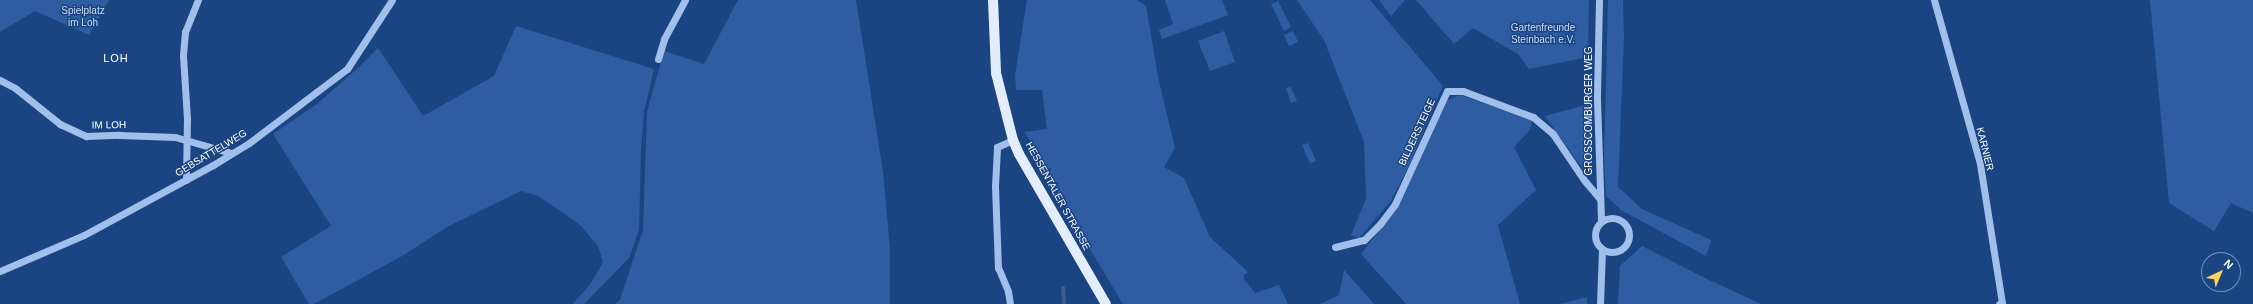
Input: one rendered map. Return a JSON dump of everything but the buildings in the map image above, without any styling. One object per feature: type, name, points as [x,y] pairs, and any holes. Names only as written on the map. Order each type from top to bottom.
[{"type":"main road","name":"HESSENTALER STRASSE","points":[[993,0],[996,73],[1013,140],[1019,154],[1106,304]]},
{"type":"street","points":[[186,180],[183,55],[185,32],[198,0]]},
{"type":"street","name":"GEBSATTELWEG","points":[[0,271],[84,235],[186,180],[249,143],[347,69],[392,0]]},
{"type":"street","points":[[658,59],[664,39],[685,0]]},
{"type":"street","name":"GROSSCOMBURGER WEG","points":[[1599,0],[1597,99],[1601,221],[1597,225],[1595,236],[1598,246],[1602,250],[1600,304]]},
{"type":"street","name":"KARNIER","points":[[1934,0],[1980,164],[2002,303],[1999,304]]},
{"type":"street","name":"IM LOH","points":[[0,80],[15,88],[60,124],[86,136],[119,134],[175,137],[231,153]]},
{"type":"street","name":"BILDERSTEIGE","points":[[1335,247],[1364,240],[1380,224],[1395,204],[1447,91],[1464,91],[1533,117],[1553,134],[1584,180],[1600,198]]},
{"type":"street","points":[[1010,304],[1008,291],[998,268],[995,186],[997,147],[1013,140]]},
{"type":"street","points":[[1601,221],[1611,218],[1621,220],[1628,228],[1629,234],[1626,244],[1618,251],[1613,252],[1602,250]]},
{"type":"green space","name":"Spielplatz im Loh","points":[[0,0],[109,0],[89,35],[35,11],[0,32]]},
{"type":"green space","points":[[738,0],[856,0],[883,172],[890,249],[890,304],[615,304],[620,300],[643,230],[647,112],[664,51],[704,64]]},
{"type":"green space","points":[[1027,0],[1137,0],[1146,6],[1158,77],[1175,148],[1164,167],[1184,178],[1210,237],[1248,272],[1244,275],[1244,279],[1255,293],[1279,285],[1288,304],[1123,304],[1082,236],[1025,132],[1047,129],[1042,90],[1016,90],[1015,75]]},
{"type":"green space","points":[[1165,0],[1222,0],[1228,15],[1162,39],[1159,30],[1173,24]]},
{"type":"green space","points":[[1297,0],[1370,0],[1443,86],[1407,170],[1390,202],[1359,238],[1351,235],[1366,199],[1364,142],[1324,40]]},
{"type":"green space","points":[[1379,0],[1405,0],[1391,16]]},
{"type":"green space","name":"Gartenfreunde Steinbach e.V.","points":[[1416,0],[1589,0],[1588,57],[1529,69],[1518,54],[1473,28],[1454,44]]},
{"type":"green space","points":[[1608,0],[1623,0],[1624,37],[1618,187],[1642,209],[1711,240],[1706,256],[1621,210],[1606,196],[1604,159]]},
{"type":"green space","points":[[2150,0],[2253,0],[2253,213],[2231,203],[2214,231],[2169,203]]},
{"type":"green space","points":[[1278,1],[1291,27],[1284,31],[1271,4]]},
{"type":"green space","points":[[516,26],[654,69],[644,112],[641,148],[639,230],[629,258],[584,304],[573,304],[591,283],[603,262],[598,246],[581,226],[562,212],[538,196],[521,191],[447,227],[402,256],[314,304],[309,304],[281,257],[331,226],[273,134],[317,104],[358,68],[378,48],[423,116],[494,76]]},
{"type":"green space","points":[[1224,31],[1235,62],[1210,71],[1198,41]]},
{"type":"green space","points":[[1293,31],[1298,42],[1289,46],[1284,35]]},
{"type":"green space","points":[[1291,87],[1297,101],[1291,103],[1286,88]]},
{"type":"green space","points":[[1460,95],[1532,120],[1530,130],[1514,147],[1536,190],[1498,225],[1520,304],[1406,304],[1361,254],[1394,212],[1446,101]]},
{"type":"green space","points":[[1589,104],[1588,176],[1545,116]]},
{"type":"green space","points":[[1308,143],[1316,161],[1310,164],[1302,145]]},
{"type":"green space","points":[[1642,246],[1761,304],[1618,304],[1620,266]]},
{"type":"green space","points":[[1344,270],[1374,304],[1320,304],[1339,295]]},
{"type":"green space","points":[[1587,297],[1587,304],[1560,304]]},
{"type":"waterway","points":[[1063,288],[1064,304]]},
{"type":"district","name":"LOH","points":[[116,58]]}]
